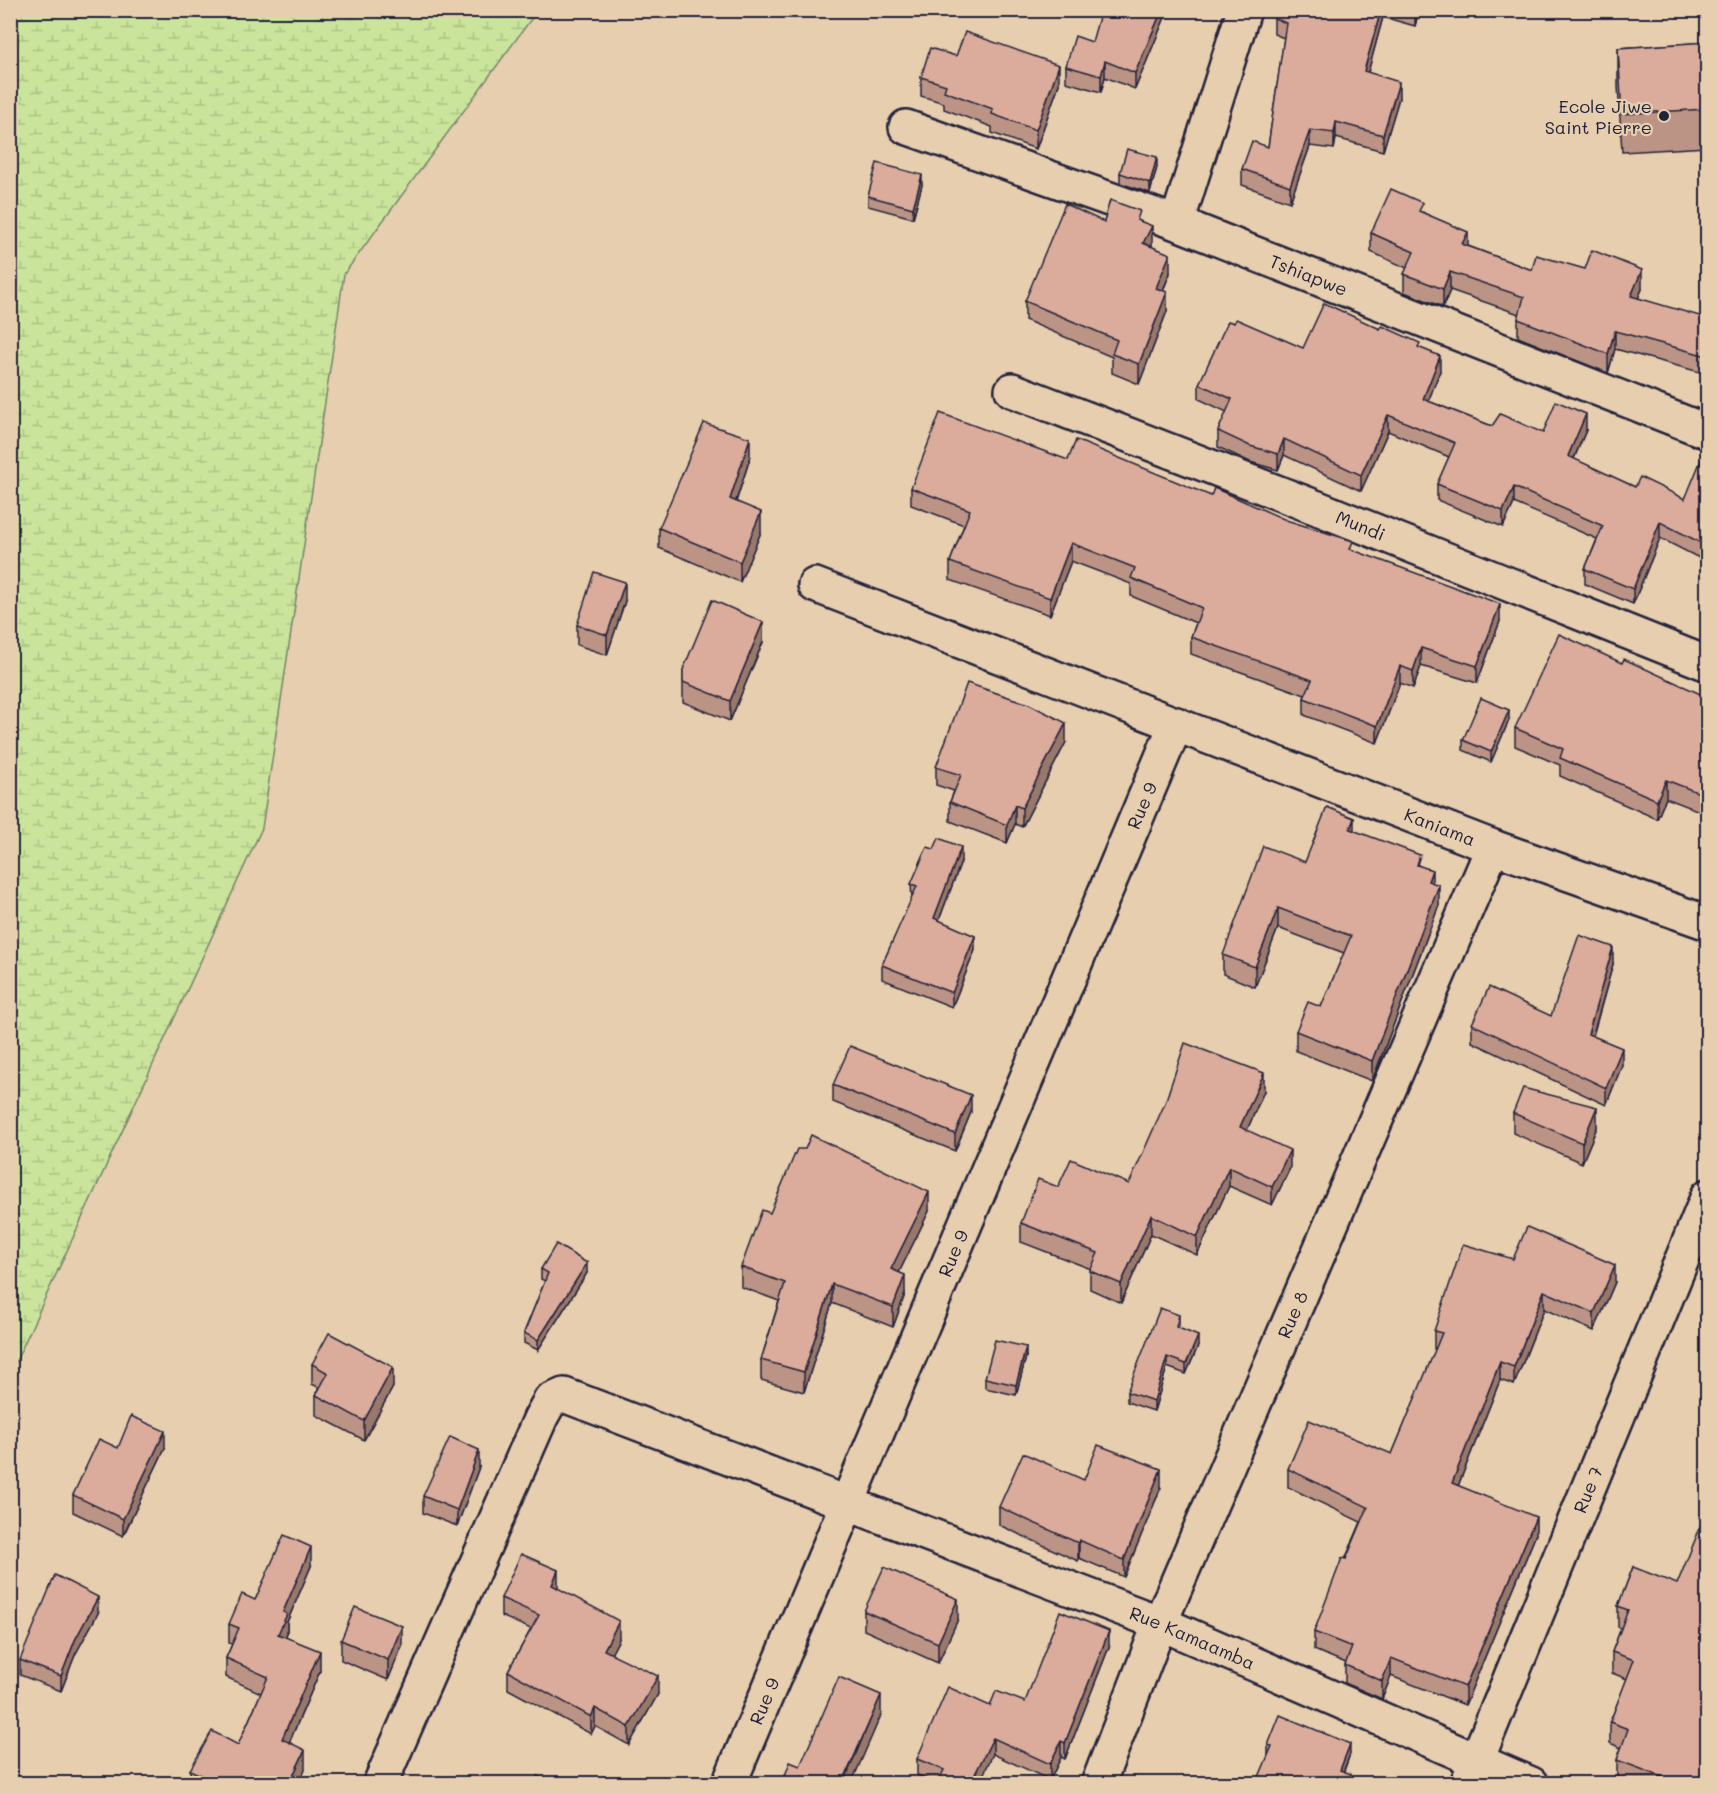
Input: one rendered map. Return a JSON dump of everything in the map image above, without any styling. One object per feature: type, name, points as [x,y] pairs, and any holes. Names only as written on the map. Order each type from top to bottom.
[{"type":"street","points":[[1178,223],[1244,10]]},
{"type":"street","name":"Tshiapwe","points":[[906,127],[1178,223],[1707,432]]},
{"type":"street","name":"Mundi","points":[[1012,390],[1320,509],[1707,664]]},
{"type":"street","name":"Kaniama","points":[[815,585],[1493,847],[1707,923]]},
{"type":"street","name":"Rue 9","points":[[729,1784],[1176,723]]},
{"type":"street","name":"Rue 8","points":[[1098,1784],[1160,1623],[1493,847]]},
{"type":"street","name":"Rue 7","points":[[1472,1772],[1707,1196]]},
{"type":"street","name":"Rue Kamaamba","points":[[380,1784],[550,1401],[564,1395],[1160,1623],[1472,1772],[1531,1784]]},
{"type":"green space","points":[[11,10],[537,11],[344,274],[262,828],[11,1372]]},
{"type":"building","points":[[1101,10],[1162,10],[1135,73],[1105,61],[1101,76],[1066,66],[1075,36],[1092,42]]},
{"type":"building","points":[[1277,10],[1381,10],[1364,71],[1399,82],[1383,135],[1336,122],[1334,133],[1310,130],[1290,186],[1242,169],[1252,141],[1268,147],[1286,23],[1274,18]]},
{"type":"building","points":[[965,32],[1059,65],[1036,130],[992,114],[993,109],[944,91],[946,85],[921,77],[930,48],[956,56]]},
{"type":"building","points":[[1707,42],[1707,109],[1622,114],[1618,48]]},
{"type":"building","points":[[1127,149],[1157,157],[1150,183],[1120,173]]},
{"type":"building","points":[[877,163],[922,175],[913,208],[868,196]]},
{"type":"building","points":[[1391,189],[1423,203],[1419,211],[1468,232],[1462,244],[1532,270],[1536,255],[1585,269],[1592,250],[1642,270],[1631,296],[1703,317],[1701,324],[1707,326],[1707,356],[1615,331],[1608,354],[1518,319],[1524,297],[1450,272],[1443,289],[1404,274],[1414,252],[1371,233]]},
{"type":"building","points":[[1110,200],[1140,211],[1137,220],[1152,226],[1143,243],[1170,254],[1156,288],[1167,292],[1139,364],[1112,354],[1117,340],[1025,301],[1065,204],[1104,222]]},
{"type":"building","points":[[1324,303],[1380,329],[1382,326],[1420,343],[1418,347],[1440,356],[1423,399],[1492,426],[1500,414],[1543,433],[1556,401],[1586,414],[1568,456],[1635,487],[1640,477],[1685,499],[1701,460],[1707,462],[1707,546],[1660,522],[1633,589],[1585,569],[1603,526],[1514,487],[1503,511],[1437,484],[1455,443],[1388,415],[1361,475],[1284,439],[1278,454],[1250,446],[1218,431],[1232,399],[1199,384],[1228,321],[1234,323],[1236,319],[1303,348]]},
{"type":"building","points":[[940,413],[1068,460],[1076,440],[1211,496],[1214,488],[1286,520],[1353,541],[1350,549],[1500,604],[1477,666],[1421,648],[1413,671],[1400,666],[1377,726],[1304,698],[1312,680],[1191,637],[1202,608],[1131,578],[1135,568],[1071,543],[1050,598],[950,562],[970,510],[911,488]]},
{"type":"building","points":[[704,423],[750,438],[730,499],[761,512],[740,562],[659,528]]},
{"type":"building","points":[[594,572],[625,582],[607,635],[577,625]]},
{"type":"building","points":[[712,600],[763,622],[730,701],[683,682],[683,670]]},
{"type":"building","points":[[1559,634],[1622,663],[1624,659],[1707,697],[1707,796],[1666,780],[1657,800],[1560,758],[1563,749],[1515,728]]},
{"type":"building","points":[[967,683],[1029,704],[1066,723],[1022,808],[1015,805],[1007,825],[950,802],[961,775],[936,767]]},
{"type":"building","points":[[1481,698],[1509,710],[1491,752],[1463,740]]},
{"type":"building","points":[[1327,807],[1354,818],[1350,829],[1420,855],[1417,865],[1432,870],[1428,881],[1439,885],[1372,1061],[1296,1031],[1308,1002],[1321,1007],[1351,936],[1278,908],[1255,967],[1223,955],[1263,846],[1305,862]]},
{"type":"building","points":[[939,838],[961,847],[934,918],[975,936],[952,993],[882,965],[917,886],[911,884],[927,847],[934,849]]},
{"type":"building","points":[[1579,935],[1613,947],[1588,1034],[1622,1048],[1606,1088],[1472,1024],[1489,987],[1551,1016]]},
{"type":"building","points":[[1185,1043],[1264,1073],[1240,1127],[1290,1150],[1272,1187],[1229,1167],[1197,1237],[1151,1215],[1121,1284],[1090,1271],[1098,1253],[1021,1223],[1038,1179],[1058,1187],[1071,1159],[1129,1184],[1165,1103]]},
{"type":"building","points":[[850,1046],[971,1095],[955,1134],[833,1085]]},
{"type":"building","points":[[1523,1088],[1597,1107],[1582,1143],[1513,1113]]},
{"type":"building","points":[[811,1135],[929,1192],[891,1269],[905,1275],[893,1307],[832,1284],[804,1372],[761,1360],[785,1283],[741,1267],[762,1210],[770,1213],[797,1149],[805,1149]]},
{"type":"building","points":[[1527,1227],[1615,1265],[1594,1313],[1544,1291],[1514,1367],[1500,1362],[1452,1483],[1536,1517],[1465,1687],[1391,1658],[1382,1681],[1345,1665],[1352,1647],[1314,1632],[1342,1558],[1346,1559],[1368,1507],[1288,1469],[1309,1420],[1392,1454],[1442,1333],[1434,1331],[1463,1244],[1513,1259]]},
{"type":"building","points":[[556,1244],[587,1263],[538,1340],[524,1333],[548,1273],[541,1269]]},
{"type":"building","points":[[1160,1308],[1179,1315],[1176,1327],[1198,1336],[1186,1364],[1167,1357],[1154,1401],[1127,1392]]},
{"type":"building","points":[[329,1333],[393,1367],[364,1421],[316,1395],[328,1373],[312,1364]]},
{"type":"building","points":[[995,1340],[1026,1347],[1016,1385],[985,1378]]},
{"type":"building","points":[[131,1416],[165,1431],[123,1519],[73,1495],[99,1439],[118,1448]]},
{"type":"building","points":[[450,1437],[479,1450],[457,1510],[423,1496]]},
{"type":"building","points":[[1098,1445],[1161,1469],[1124,1560],[1079,1540],[1078,1543],[999,1507],[1023,1453],[1084,1480]]},
{"type":"building","points":[[1707,1519],[1707,1644],[1699,1662],[1707,1665],[1707,1784],[1666,1784],[1668,1779],[1617,1760],[1628,1729],[1610,1722],[1634,1660],[1612,1652],[1628,1610],[1618,1606],[1633,1567],[1677,1584],[1702,1523],[1705,1524]]},
{"type":"building","points":[[284,1535],[311,1547],[283,1612],[287,1614],[278,1634],[320,1651],[282,1739],[305,1750],[291,1780],[298,1784],[220,1784],[190,1770],[212,1731],[238,1745],[268,1677],[226,1658],[239,1628],[229,1624],[242,1594],[255,1600]]},
{"type":"building","points":[[521,1554],[558,1570],[552,1585],[619,1621],[604,1650],[658,1676],[629,1727],[595,1708],[591,1717],[508,1671],[539,1615],[501,1598]]},
{"type":"building","points":[[884,1567],[958,1599],[938,1643],[864,1611]]},
{"type":"building","points":[[55,1575],[98,1597],[75,1640],[61,1676],[20,1660]]},
{"type":"building","points":[[355,1607],[402,1626],[388,1660],[341,1640]]},
{"type":"building","points":[[1060,1611],[1109,1631],[1065,1743],[1061,1741],[1050,1764],[993,1738],[970,1784],[937,1784],[944,1770],[917,1759],[948,1687],[990,1706],[996,1691],[1025,1702]]},
{"type":"building","points":[[839,1677],[881,1695],[843,1782],[847,1784],[782,1784],[790,1762],[800,1766]]},
{"type":"building","points":[[1280,1715],[1350,1744],[1340,1770],[1351,1774],[1347,1784],[1256,1784],[1272,1746],[1268,1745]]},
{"type":"building","points":[[537,1776],[555,1784],[533,1784]]},
{"type":"place","name":"Ecole Jiwe Saint Pierre","points":[[1664,116]]}]
